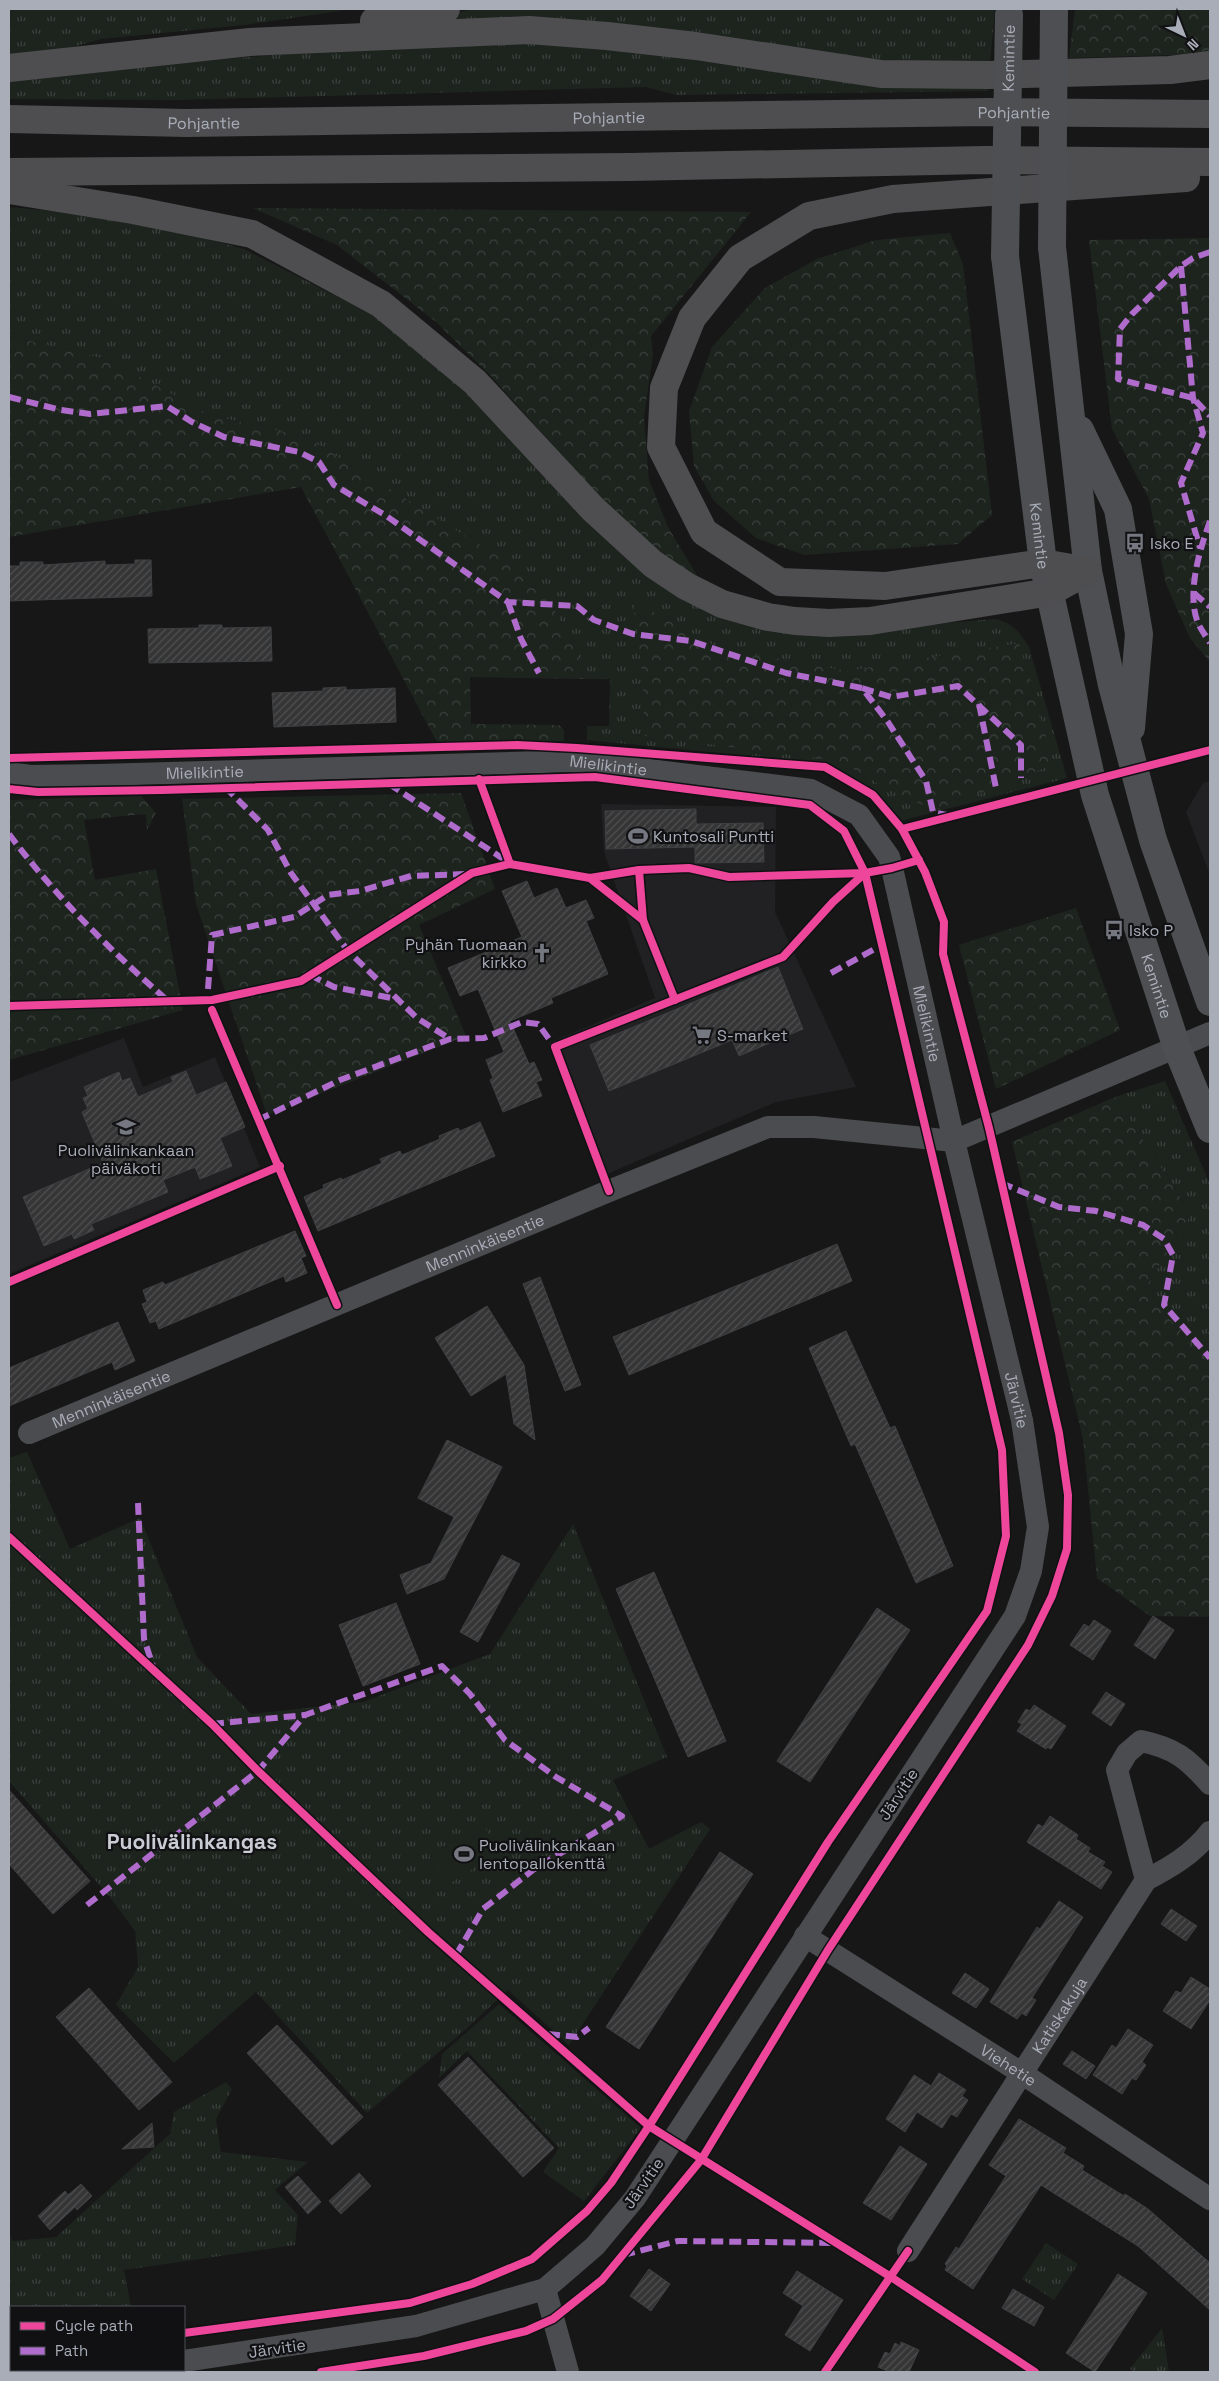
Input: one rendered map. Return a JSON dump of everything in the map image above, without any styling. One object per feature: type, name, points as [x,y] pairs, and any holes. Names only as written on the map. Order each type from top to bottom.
[{"type":"highway","points":[[9,68],[250,42],[446,9]]},
{"type":"highway","points":[[250,42],[530,30],[696,46],[881,74],[988,76],[1170,70],[1210,65]]},
{"type":"highway","name":"Pohjantie","points":[[9,119],[186,122],[968,113],[1210,114]]},
{"type":"highway","points":[[9,172],[630,168],[985,160],[1210,162]]},
{"type":"highway","points":[[1088,571],[1044,563],[885,586],[780,582],[704,532],[661,447],[664,388],[692,318],[740,258],[809,216],[893,199],[1210,177]]},
{"type":"highway","points":[[9,190],[133,210],[252,234],[381,304],[475,382],[593,509],[653,564],[686,586],[722,604],[768,616],[829,623],[870,620],[941,611],[1050,592],[1088,571]]},
{"type":"main road","points":[[1054,9],[1052,247],[1088,571],[1112,685],[1153,840],[1210,1002]]},
{"type":"main road","name":"Kemintie","points":[[1009,12],[1005,256],[1044,563],[1096,795],[1177,1048],[1210,1128]]},
{"type":"main road","points":[[1070,410],[1118,508],[1139,634],[1129,750]]},
{"type":"street","name":"Mielikintie","points":[[9,773],[30,776],[100,775],[576,761],[811,790],[859,815],[889,857],[903,911],[954,1141]]},
{"type":"street","points":[[954,1141],[1210,1033]]},
{"type":"street","name":"Menninkäisentie","points":[[29,1433],[609,1191],[768,1127],[814,1127],[954,1141]]},
{"type":"street","name":"Järvitie","points":[[185,2361],[416,2326],[545,2289],[595,2246],[635,2198],[1015,1616],[1031,1571],[1038,1527],[1022,1420],[954,1141]]},
{"type":"street","points":[[1146,1880],[1117,1770],[1127,1753],[1141,1741],[1165,1746],[1187,1760],[1210,1784]]},
{"type":"street","name":"Katiskakuja","points":[[908,2251],[1146,1880],[1181,1860],[1200,1845],[1210,1832]]},
{"type":"street","name":"Viehetie","points":[[805,1936],[1023,2074],[1210,2199]]},
{"type":"street","points":[[545,2289],[568,2372]]},
{"type":"shaded area","points":[[1210,781],[1210,875],[1186,812],[1203,783]]},
{"type":"shaded area","points":[[601,804],[776,807],[775,912],[856,1087],[776,1102],[600,1177],[549,1043],[655,998],[604,852]]},
{"type":"shaded area","name":"Puolivälinkankaan päiväkoti","points":[[124,1038],[143,1087],[215,1057],[260,1167],[9,1274],[9,1082]]},
{"type":"green space","points":[[9,9],[353,9],[244,25],[101,39],[51,53],[9,57]]},
{"type":"green space","points":[[472,9],[995,9],[990,63],[882,61],[799,52],[699,32],[611,24],[434,22],[438,18]]},
{"type":"green space","points":[[1075,9],[1210,9],[1210,54],[1069,58]]},
{"type":"green space","points":[[448,40],[607,42],[989,82],[988,91],[676,95],[646,87],[179,100],[9,99],[9,78]]},
{"type":"green space","points":[[9,207],[130,218],[244,249],[373,315],[468,390],[647,576],[873,629],[995,619],[1011,625],[1019,632],[1029,647],[1067,778],[900,821],[874,793],[826,763],[587,740],[587,726],[609,726],[610,679],[585,679],[572,641],[306,437],[210,415],[109,360],[9,336]]},
{"type":"green space","points":[[253,208],[751,212],[651,336],[653,354],[644,417],[649,480],[668,527],[699,579],[671,566],[617,517],[491,376],[435,321],[337,245]]},
{"type":"green space","points":[[950,233],[963,264],[992,515],[958,544],[804,555],[756,538],[714,501],[694,466],[689,411],[712,347],[765,288],[817,259],[876,240]]},
{"type":"green space","points":[[1210,238],[1210,662],[1190,638],[1166,584],[1149,499],[1112,429],[1089,240]]},
{"type":"green space","points":[[9,336],[109,360],[210,415],[306,437],[538,581],[572,641],[585,679],[470,677],[471,724],[559,725],[564,730],[564,741],[438,744],[301,487],[9,537]]},
{"type":"green space","points":[[633,601],[719,648],[847,671],[1019,643],[1054,764],[996,788],[934,810],[885,788],[840,761],[645,736],[642,673]]},
{"type":"green space","points":[[461,793],[495,889],[419,925],[466,1036],[267,1115],[196,904],[182,799]]},
{"type":"green space","points":[[141,796],[156,813],[147,830],[146,815],[143,814],[84,820],[95,880],[156,869],[183,1010],[9,1060],[9,800]]},
{"type":"green space","points":[[1076,908],[1120,1030],[996,1089],[959,945]]},
{"type":"green space","points":[[1165,1081],[1210,1184],[1210,1373],[1146,1287],[1191,1214],[1115,1097]]},
{"type":"green space","points":[[1115,1097],[1191,1214],[1146,1287],[1210,1373],[1210,1617],[1150,1616],[1097,1578],[1083,1439],[1012,1142]]},
{"type":"green space","points":[[27,1452],[70,1549],[140,1518],[197,1657],[251,1714],[363,1702],[490,1654],[573,1524],[667,1757],[613,1780],[649,1849],[701,1822],[710,1829],[569,2045],[508,1990],[465,2030],[367,2113],[256,1992],[174,2063],[116,2005],[138,1967],[135,1931],[109,1896],[9,1781],[9,1458]]},
{"type":"green space","name":"Puolivälinkankaan lentopallokenttä","points":[[482,1823],[500,1852],[447,1885],[429,1856]]},
{"type":"green space","points":[[499,2004],[641,2128],[584,2201],[543,2172],[559,2148],[467,2051],[439,2078],[442,2054]]},
{"type":"green space","points":[[226,2082],[232,2089],[216,2119],[221,2152],[308,2162],[275,2190],[298,2215],[295,2245],[124,2270],[131,2306],[10,2306],[9,2353],[9,2230],[12,2241],[56,2237],[170,2134],[174,2112]]},
{"type":"green space","points":[[1046,2243],[1078,2264],[1054,2300],[1022,2279]]},
{"type":"green space","points":[[1162,2328],[1169,2372],[1135,2372],[1130,2369]]},
{"type":"building","points":[[135,560],[151,560],[152,596],[9,601],[9,566],[20,566],[20,562],[43,562],[43,565],[105,561],[105,565],[135,564]]},
{"type":"building","points":[[199,625],[222,625],[222,628],[271,627],[272,661],[149,663],[148,629],[199,628]]},
{"type":"building","points":[[346,687],[346,690],[395,688],[396,722],[274,727],[272,693],[323,691],[323,688]]},
{"type":"building","points":[[696,809],[696,824],[763,823],[764,862],[695,863],[695,847],[606,849],[605,811]]},
{"type":"building","name":"Pyhän Tuomaan kirkko","points":[[527,881],[534,898],[557,888],[566,908],[586,900],[594,918],[586,921],[608,974],[551,998],[553,1003],[510,1021],[529,1064],[534,1062],[542,1080],[536,1082],[542,1096],[503,1112],[490,1080],[493,1078],[486,1060],[504,1052],[478,989],[460,996],[448,968],[522,937],[502,891]]},
{"type":"building","name":"S-market","points":[[778,967],[803,1029],[739,1056],[732,1040],[609,1091],[590,1045]]},
{"type":"building","points":[[186,1071],[196,1095],[226,1082],[245,1127],[220,1138],[232,1166],[200,1179],[195,1167],[163,1180],[168,1192],[91,1224],[94,1230],[74,1239],[72,1234],[44,1246],[23,1197],[103,1163],[82,1112],[88,1109],[83,1098],[88,1096],[84,1087],[119,1072],[122,1081],[130,1078],[138,1097],[173,1082],[171,1077]]},
{"type":"building","points":[[480,1122],[495,1156],[318,1231],[304,1197],[324,1188],[323,1185],[341,1178],[342,1180],[382,1163],[380,1159],[400,1151],[402,1155],[440,1139],[439,1136],[458,1128],[460,1131]]},
{"type":"building","points":[[295,1231],[306,1256],[301,1258],[307,1273],[286,1282],[284,1276],[159,1329],[156,1321],[150,1323],[142,1304],[147,1302],[143,1290],[163,1282],[165,1285]]},
{"type":"building","points":[[837,1244],[852,1281],[629,1375],[613,1337]]},
{"type":"building","points":[[540,1277],[581,1385],[565,1391],[523,1284]]},
{"type":"building","points":[[487,1306],[524,1365],[535,1440],[514,1424],[506,1374],[471,1396],[435,1338]]},
{"type":"building","points":[[118,1322],[135,1361],[115,1370],[112,1362],[9,1406],[9,1368]]},
{"type":"building","points":[[846,1331],[890,1428],[895,1426],[953,1566],[916,1583],[855,1444],[851,1446],[809,1348]]},
{"type":"building","points":[[447,1440],[502,1467],[444,1579],[407,1594],[400,1575],[431,1563],[454,1517],[418,1498]]},
{"type":"building","points":[[502,1555],[520,1564],[478,1642],[460,1632]]},
{"type":"building","points":[[654,1572],[726,1741],[688,1757],[616,1589]]},
{"type":"building","points":[[396,1603],[420,1664],[363,1686],[339,1625]]},
{"type":"building","points":[[877,1608],[910,1630],[810,1782],[777,1761]]},
{"type":"building","points":[[1153,1616],[1174,1630],[1155,1659],[1134,1645]]},
{"type":"building","points":[[1094,1620],[1111,1631],[1093,1660],[1070,1645],[1084,1624],[1089,1627]]},
{"type":"building","points":[[1106,1692],[1125,1704],[1111,1726],[1092,1713]]},
{"type":"building","points":[[1034,1705],[1066,1726],[1051,1749],[1047,1747],[1046,1749],[1017,1731],[1022,1724],[1018,1722],[1026,1709],[1030,1711]]},
{"type":"building","points":[[9,1790],[90,1881],[53,1914],[9,1864]]},
{"type":"building","points":[[1050,1816],[1078,1835],[1076,1839],[1090,1848],[1088,1852],[1105,1862],[1102,1866],[1112,1872],[1101,1889],[1027,1842],[1038,1824],[1043,1827]]},
{"type":"building","points":[[720,1852],[753,1874],[639,2049],[606,2027]]},
{"type":"building","points":[[1059,1901],[1083,1917],[1032,1998],[1036,2000],[1026,2016],[1022,2013],[1017,2019],[990,2002],[1037,1927],[1040,1929]]},
{"type":"building","points":[[1171,1909],[1197,1926],[1186,1941],[1161,1924]]},
{"type":"building","points":[[965,1973],[989,1989],[976,2008],[952,1993]]},
{"type":"building","points":[[1191,1977],[1210,1989],[1210,2000],[1191,2029],[1163,2011],[1176,1991],[1181,1993]]},
{"type":"building","points":[[89,1988],[172,2082],[139,2110],[56,2017]]},
{"type":"building","points":[[277,2025],[363,2117],[332,2145],[247,2053]]},
{"type":"building","points":[[1128,2029],[1153,2045],[1142,2062],[1146,2065],[1136,2080],[1132,2078],[1122,2094],[1093,2075],[1112,2045],[1116,2048]]},
{"type":"building","points":[[1072,2051],[1095,2066],[1086,2079],[1063,2064]]},
{"type":"building","points":[[468,2057],[554,2148],[523,2177],[438,2085]]},
{"type":"building","points":[[939,2073],[966,2090],[962,2096],[968,2100],[957,2117],[951,2114],[942,2128],[917,2112],[905,2132],[886,2119],[914,2075],[931,2086]]},
{"type":"building","points":[[1019,2119],[1066,2148],[1063,2153],[1084,2166],[1082,2170],[1148,2209],[1210,2263],[1210,2310],[1138,2246],[1041,2185],[973,2289],[945,2270],[947,2266],[945,2264],[956,2247],[959,2249],[1006,2176],[989,2165]]},
{"type":"building","points":[[152,2123],[154,2147],[122,2149]]},
{"type":"building","points":[[900,2146],[927,2164],[891,2220],[863,2203]]},
{"type":"building","points":[[359,2173],[371,2186],[341,2214],[329,2201]]},
{"type":"building","points":[[298,2176],[321,2202],[308,2214],[285,2187]]},
{"type":"building","points":[[81,2184],[92,2196],[77,2210],[75,2207],[50,2230],[38,2216],[65,2191],[68,2195]]},
{"type":"building","points":[[649,2269],[670,2284],[651,2311],[630,2296]]},
{"type":"building","points":[[797,2271],[843,2300],[810,2351],[785,2335],[803,2306],[783,2293]]},
{"type":"building","points":[[1118,2274],[1147,2293],[1095,2372],[1066,2353]]},
{"type":"building","points":[[1013,2289],[1044,2307],[1034,2326],[1002,2308]]},
{"type":"building","points":[[901,2342],[919,2350],[909,2372],[890,2372],[878,2367],[885,2352],[890,2354],[895,2343],[900,2346]]},
{"type":"marked path","points":[[1210,252],[1193,258],[1181,266],[1132,314],[1120,329],[1118,379],[1193,398],[1210,416]]},
{"type":"marked path","points":[[1181,266],[1193,398],[1203,433],[1181,483],[1200,548]]},
{"type":"marked path","points":[[9,397],[61,410],[90,414],[167,406],[192,422],[224,437],[299,452],[319,462],[334,485],[385,515],[508,602],[577,606],[594,620],[633,634],[691,641],[786,673],[862,688],[888,722],[926,781],[933,812],[947,815]]},
{"type":"marked path","points":[[1210,521],[1196,571],[1193,598],[1198,623],[1210,643]]},
{"type":"marked path","points":[[1194,593],[1210,607]]},
{"type":"marked path","points":[[508,602],[521,639],[539,673]]},
{"type":"marked path","points":[[862,688],[891,697],[958,686],[1021,745],[1021,778]]},
{"type":"marked path","points":[[979,704],[996,788]]},
{"type":"marked path","points":[[389,784],[508,862]]},
{"type":"marked path","points":[[225,787],[268,830],[291,873],[348,951],[417,1018],[450,1039]]},
{"type":"marked path","points":[[9,834],[64,901],[125,962],[168,1001]]},
{"type":"marked path","points":[[208,989],[212,935],[294,917],[328,895],[360,891],[411,876],[467,874]]},
{"type":"marked path","points":[[831,973],[882,945]]},
{"type":"marked path","points":[[310,975],[334,987],[397,999]]},
{"type":"marked path","points":[[258,1120],[340,1080],[450,1039],[484,1038],[522,1022],[538,1024],[555,1047]]},
{"type":"marked path","points":[[1001,1183],[1059,1207],[1096,1211],[1143,1225],[1164,1239],[1173,1255],[1164,1305],[1210,1358]]},
{"type":"marked path","points":[[138,1503],[144,1639],[153,1666]]},
{"type":"marked path","points":[[87,1905],[258,1771],[305,1715],[442,1666],[470,1694],[505,1740],[556,1777],[622,1816],[533,1870],[483,1909],[456,1955]]},
{"type":"marked path","points":[[212,1724],[305,1715]]},
{"type":"marked path","points":[[548,2034],[577,2037],[589,2028]]},
{"type":"marked path","points":[[623,2255],[678,2241],[834,2243]]},
{"type":"cycle path","points":[[9,758],[517,745],[825,767],[873,795],[902,829],[925,872],[944,922],[943,954],[989,1128],[1059,1433],[1068,1495],[1067,1549],[1052,1596],[1028,1645],[828,1950],[701,2160],[602,2280],[553,2319],[526,2331],[424,2356],[321,2372]]},
{"type":"cycle path","points":[[902,829],[1210,750]]},
{"type":"cycle path","points":[[9,789],[38,792],[162,790],[595,777],[810,805],[844,831],[865,873],[1002,1450],[1006,1536],[987,1611],[828,1842],[649,2126],[611,2183],[587,2211],[532,2259],[472,2284],[410,2303],[185,2333]]},
{"type":"cycle path","points":[[479,779],[510,864]]},
{"type":"cycle path","points":[[9,1006],[212,1000],[301,981],[472,873],[510,864],[590,878],[639,870],[689,868],[729,877],[865,873],[919,860]]},
{"type":"cycle path","points":[[639,870],[643,920],[675,1000]]},
{"type":"cycle path","points":[[609,1191],[555,1047],[783,957],[833,902],[865,873]]},
{"type":"cycle path","points":[[590,878],[643,920]]},
{"type":"cycle path","points":[[212,1010],[337,1305]]},
{"type":"cycle path","points":[[9,1282],[280,1166]]},
{"type":"cycle path","points":[[9,1537],[212,1724],[258,1771],[428,1932],[649,2126],[891,2277],[1035,2372]]},
{"type":"cycle path","points":[[825,2372],[908,2251]]},
{"type":"place","name":"Isko E","points":[[1135,543]]},
{"type":"place","name":"Kuntosali Puntti","points":[[638,836]]},
{"type":"place","name":"Isko P","points":[[1114,930]]},
{"type":"place","name":"Pyhän Tuomaan kirkko","points":[[542,953]]},
{"type":"place","name":"S-market","points":[[702,1035]]},
{"type":"place","name":"Puolivälinkankaan päiväkoti","points":[[126,1127]]},
{"type":"place","name":"Puolivälinkankaan lentopallokenttä","points":[[464,1854]]},
{"type":"district","name":"Puolivälinkangas","points":[[192,1842]]}]
